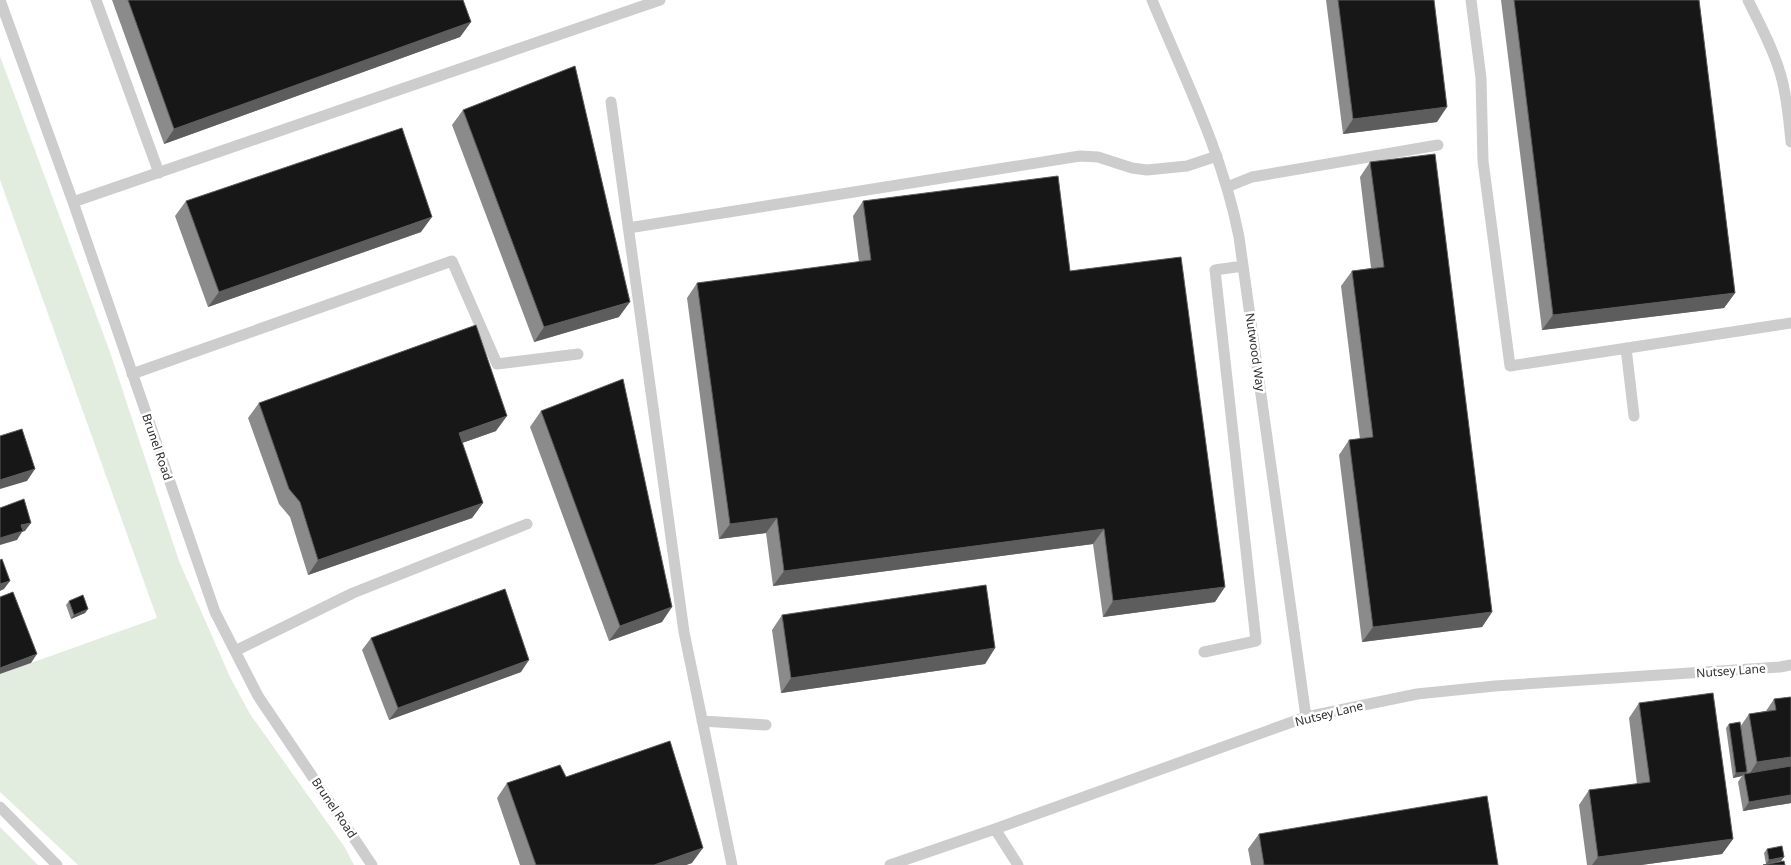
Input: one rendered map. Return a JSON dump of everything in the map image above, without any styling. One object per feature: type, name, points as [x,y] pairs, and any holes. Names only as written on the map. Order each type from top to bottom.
[{"type":"lane","name":"Brunel Road","points":[[0,0],[73,202],[215,612],[258,696],[372,865]]},
{"type":"lane","points":[[96,0],[159,173]]},
{"type":"lane","points":[[73,202],[660,0]]},
{"type":"lane","name":"Nutwood Way","points":[[1152,0],[1216,156],[1227,187],[1237,228],[1306,717]]},
{"type":"lane","points":[[1471,0],[1481,78],[1483,161],[1510,366],[1791,323]]},
{"type":"lane","points":[[1748,0],[1781,76],[1790,114],[1791,142]]},
{"type":"lane","points":[[611,102],[684,632],[732,865]]},
{"type":"lane","points":[[1227,187],[1252,178],[1438,145]]},
{"type":"lane","points":[[628,228],[1080,156],[1098,157],[1132,168],[1146,170],[1187,166],[1216,156]]},
{"type":"lane","points":[[132,374],[452,261],[497,364],[578,354]]},
{"type":"lane","points":[[1204,652],[1256,641],[1215,270],[1243,266]]},
{"type":"lane","points":[[1626,348],[1634,416]]},
{"type":"lane","points":[[235,651],[352,593],[527,524]]},
{"type":"lane","name":"Nutsey Lane","points":[[890,865],[1306,717],[1417,694],[1495,686],[1791,665]]},
{"type":"lane","points":[[702,721],[766,725]]},
{"type":"lane","points":[[0,807],[57,865]]},
{"type":"lane","points":[[995,829],[1018,865]]},
{"type":"green space","points":[[0,56],[110,352],[179,561],[230,677],[250,714],[344,846],[354,865],[78,865],[0,792],[0,674],[157,618],[0,180]]},
{"type":"green space","points":[[0,827],[38,865],[0,865]]},
{"type":"building","points":[[128,0],[463,0],[471,22],[174,129]]},
{"type":"building","points":[[1338,0],[1434,0],[1447,107],[1353,119]]},
{"type":"building","points":[[1514,0],[1699,0],[1735,293],[1553,315]]},
{"type":"building","points":[[575,66],[630,302],[544,327],[463,110]]},
{"type":"building","points":[[402,128],[432,217],[219,292],[186,201]]},
{"type":"building","points":[[1435,154],[1492,612],[1373,627],[1349,440],[1373,437],[1352,271],[1384,267],[1370,162]]},
{"type":"building","points":[[1058,176],[1070,271],[1181,257],[1225,587],[1113,601],[1104,529],[784,571],[777,518],[730,524],[697,283],[871,260],[863,201]]},
{"type":"building","points":[[476,325],[507,416],[459,433],[483,503],[318,560],[300,502],[289,489],[259,403]]},
{"type":"building","points":[[623,379],[672,607],[620,626],[541,411]]},
{"type":"building","points":[[22,429],[35,469],[0,480],[0,436]]},
{"type":"building","points":[[24,499],[31,523],[21,525],[23,531],[0,538],[0,508]]},
{"type":"building","points":[[2,559],[10,581],[0,584],[0,560]]},
{"type":"building","points":[[986,585],[995,648],[791,678],[782,615]]},
{"type":"building","points":[[505,589],[529,660],[398,708],[371,638]]},
{"type":"building","points":[[13,592],[37,654],[0,668],[0,597]]},
{"type":"building","points":[[83,595],[88,609],[74,615],[69,601]]},
{"type":"building","points":[[1713,693],[1733,839],[1598,857],[1589,790],[1650,782],[1639,703]]},
{"type":"building","points":[[1791,697],[1791,757],[1757,762],[1749,714],[1776,710],[1774,699]]},
{"type":"building","points":[[1740,722],[1747,772],[1736,773],[1729,724]]},
{"type":"building","points":[[670,741],[703,848],[654,865],[536,865],[507,783],[560,765],[566,777]]},
{"type":"building","points":[[1791,766],[1791,795],[1749,802],[1744,774]]},
{"type":"building","points":[[1487,796],[1498,865],[1264,865],[1259,834]]},
{"type":"building","points":[[1782,846],[1784,857],[1769,860],[1767,849]]},
{"type":"building","points":[[1784,861],[1785,865],[1763,865]]}]
